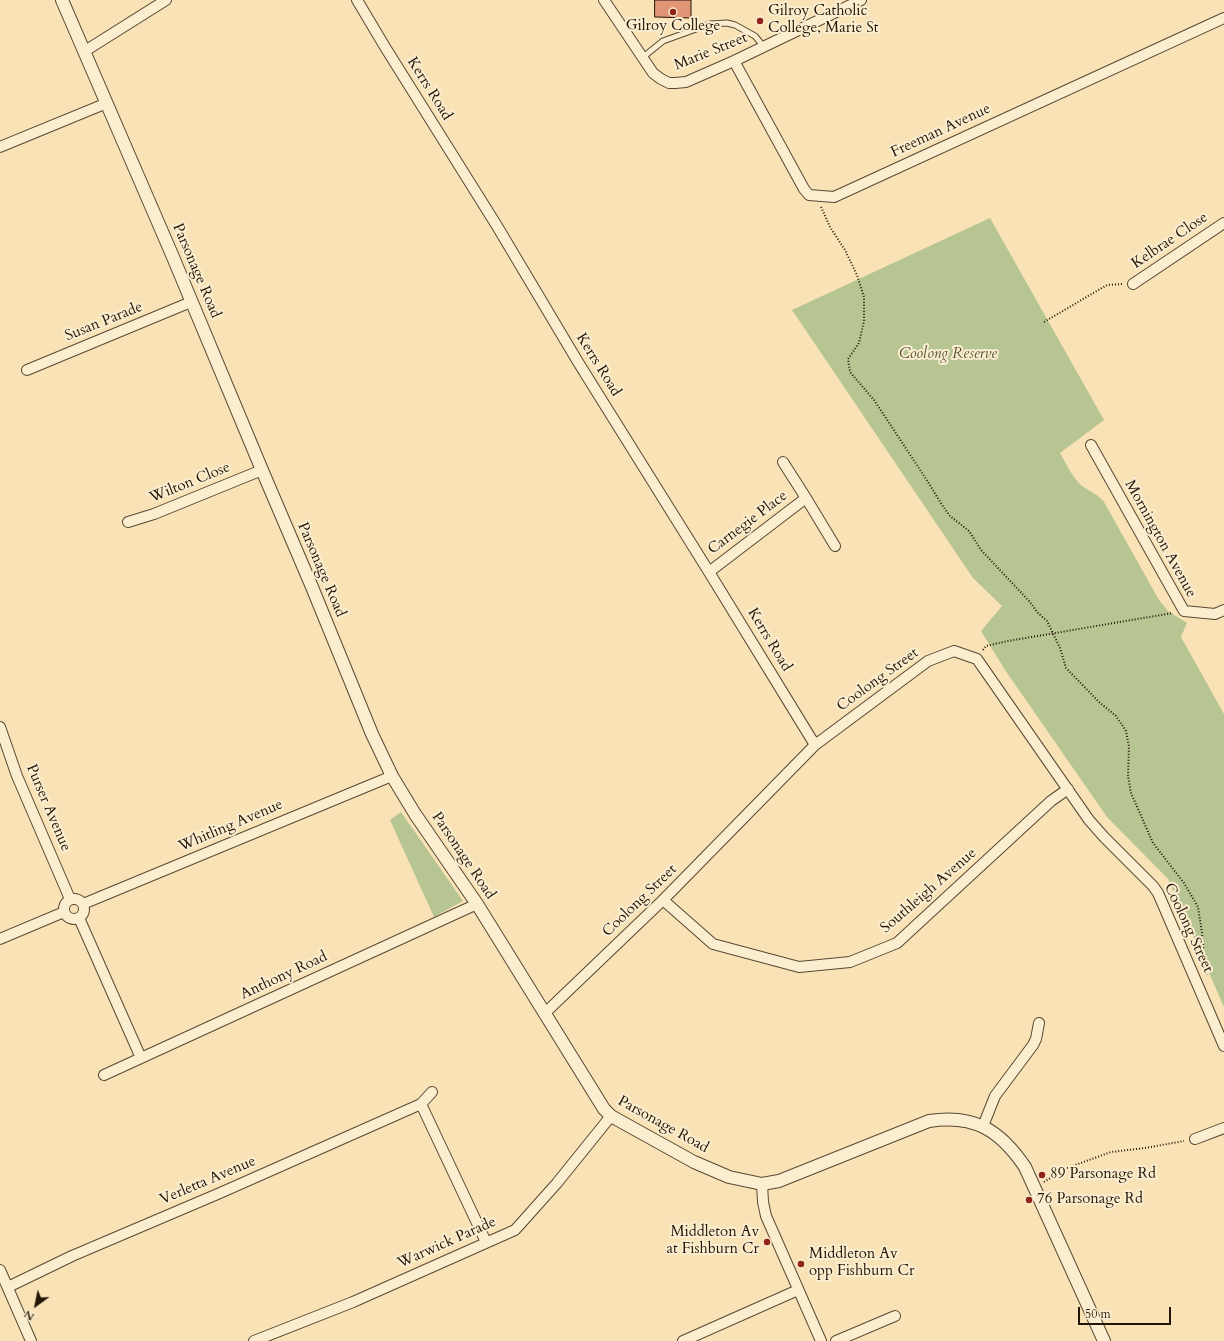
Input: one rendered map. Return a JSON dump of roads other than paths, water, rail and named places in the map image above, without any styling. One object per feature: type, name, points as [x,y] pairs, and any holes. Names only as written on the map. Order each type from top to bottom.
[{"type":"street","name":"Parsonage Road","points":[[62,0],[107,102],[312,587],[372,734],[392,776],[415,814],[477,904],[598,1101],[611,1116],[694,1162],[729,1177],[762,1184],[779,1180],[929,1121],[944,1118],[957,1119],[970,1121],[982,1126],[1001,1137],[1015,1151],[1025,1166],[1104,1341]]},
{"type":"street","points":[[85,51],[166,0]]},
{"type":"street","name":"Kerrs Road","points":[[357,0],[497,226],[578,362],[815,745]]},
{"type":"street","name":"Marie Street","points":[[604,0],[642,58],[656,76],[665,81],[675,83],[686,82],[734,61],[861,0]]},
{"type":"street","name":"Freeman Avenue","points":[[734,61],[804,189],[809,195],[834,197],[1224,18]]},
{"type":"street","points":[[0,147],[107,102]]},
{"type":"street","name":"Kelbrae Close","points":[[1133,284],[1224,223]]},
{"type":"street","name":"Susan Parade","points":[[27,370],[191,302]]},
{"type":"street","name":"Mornington Avenue","points":[[1091,445],[1184,611],[1216,614],[1224,610]]},
{"type":"street","name":"Carnegie Place","points":[[783,462],[835,546]]},
{"type":"street","name":"Wilton Close","points":[[128,522],[154,514],[262,470]]},
{"type":"street","name":"Carnegie Place","points":[[709,572],[806,498]]},
{"type":"street","name":"Coolong Street","points":[[545,1014],[664,900],[815,745],[928,661],[954,651],[977,659],[1098,831],[1153,886],[1158,893],[1224,1046]]},
{"type":"street","name":"Purser Avenue","points":[[0,728],[18,776],[70,899]]},
{"type":"street","name":"Whitling Avenue","points":[[83,904],[392,776]]},
{"type":"street","name":"Southleigh Avenue","points":[[664,900],[713,944],[799,966],[850,962],[897,943],[1051,801],[1068,789]]},
{"type":"street","points":[[64,912],[65,904],[70,899],[77,899],[83,904],[84,911],[79,918]]},
{"type":"street","name":"Anthony Road","points":[[104,1075],[477,904]]},
{"type":"street","points":[[64,912],[70,918],[79,918]]},
{"type":"street","points":[[0,939],[64,912]]},
{"type":"street","points":[[79,918],[141,1058]]},
{"type":"street","points":[[982,1126],[995,1096],[1033,1045],[1036,1039],[1039,1022]]},
{"type":"street","name":"Verletta Avenue","points":[[8,1287],[72,1256],[227,1190],[421,1104],[432,1092]]},
{"type":"street","points":[[421,1104],[486,1242]]},
{"type":"street","name":"Warwick Parade","points":[[254,1341],[353,1302],[515,1230],[557,1183],[611,1116]]},
{"type":"street","points":[[1195,1139],[1224,1128]]},
{"type":"street","points":[[762,1184],[763,1202],[766,1216],[821,1341]]},
{"type":"street","points":[[0,1270],[30,1341]]},
{"type":"street","points":[[683,1341],[798,1290]]},
{"type":"street","points":[[836,1341],[895,1316]]},
{"type":"lane","points":[[642,58],[663,41],[710,24],[727,23],[734,25],[755,36],[764,47]]},
{"type":"place","name":"Gilroy College","points":[[673,12]]},
{"type":"place","name":"Gilroy Catholic College, Marie St","points":[[760,21]]},
{"type":"place","name":"89 Parsonage Rd","points":[[1042,1175]]},
{"type":"place","name":"76 Parsonage Rd","points":[[1029,1200]]},
{"type":"place","name":"Middleton Av at Fishburn Cr","points":[[767,1242]]},
{"type":"place","name":"Middleton Av opp Fishburn Cr","points":[[801,1264]]},
{"type":"park label","name":"Coolong Reserve","points":[[948,355]]}]
